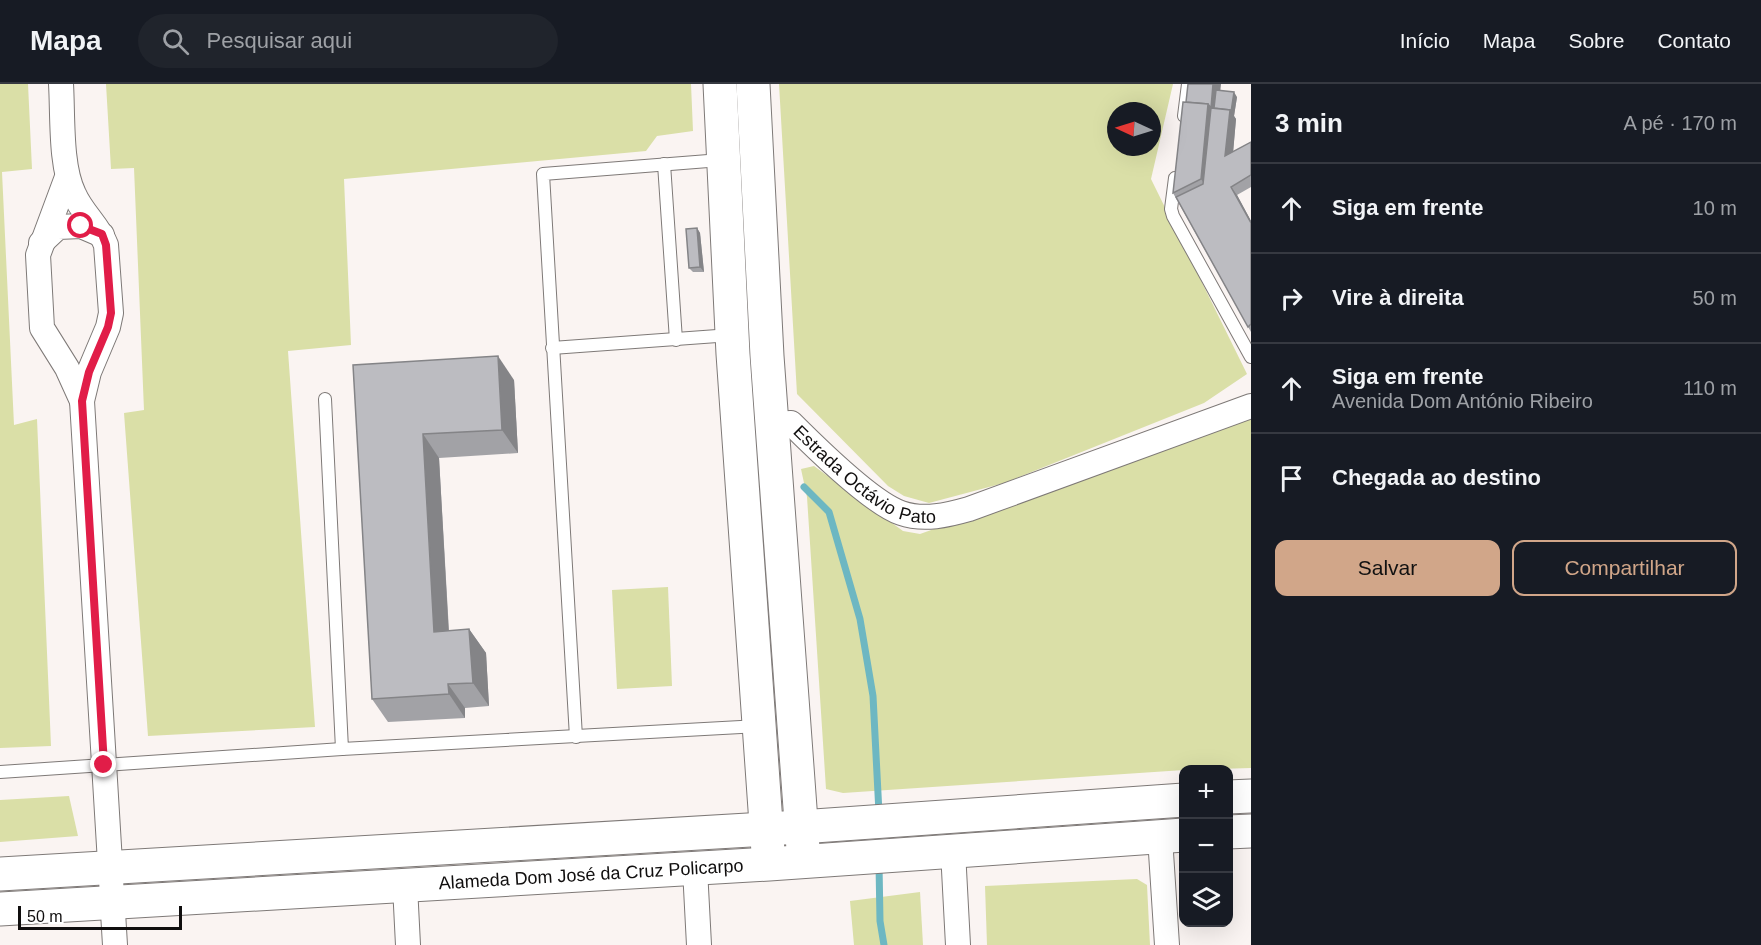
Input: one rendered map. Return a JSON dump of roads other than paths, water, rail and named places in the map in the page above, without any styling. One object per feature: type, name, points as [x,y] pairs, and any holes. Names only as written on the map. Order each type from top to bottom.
[{"type":"street","points":[[61,84],[67,177],[74,195],[102,234],[106,245],[111,313],[105,336],[89,372],[82,401],[115,945]]},
{"type":"street","points":[[720,84],[732,335],[769,864]]},
{"type":"street","name":"Estrada Octávio Pato","points":[[753,84],[772,424],[791,423],[873,495],[902,514],[941,516],[969,509],[1251,406]]},
{"type":"street","points":[[67,177],[40,245],[42,328],[67,368],[82,401]]},
{"type":"street","points":[[40,245],[58,227],[81,226],[102,234]]},
{"type":"street","points":[[49,341],[66,351],[78,351],[92,346],[105,336]]},
{"type":"street","points":[[772,424],[804,862]]},
{"type":"street","points":[[1233,797],[1251,795]]},
{"type":"street","name":"Alameda Dom José da Cruz Policarpo","points":[[0,874],[913,820],[1179,800]]},
{"type":"street","points":[[1233,832],[1251,831]]},
{"type":"street","points":[[1167,945],[1172,836]]},
{"type":"street","name":"Alameda Dom José da Cruz Policarpo","points":[[0,909],[695,869],[1172,836]]},
{"type":"street","points":[[953,851],[958,945]]},
{"type":"street","points":[[695,869],[699,945]]},
{"type":"street","points":[[405,886],[408,945]]},
{"type":"lane","points":[[1182,129],[1188,84]]},
{"type":"lane","points":[[576,737],[543,174],[724,160]]},
{"type":"lane","points":[[664,164],[676,340]]},
{"type":"lane","points":[[1177,164],[1171,209],[1173,216],[1251,357]]},
{"type":"lane","points":[[552,348],[732,335]]},
{"type":"lane","points":[[325,399],[342,749]]},
{"type":"lane","points":[[0,772],[342,749],[760,726]]},
{"type":"waterway","points":[[804,487],[829,512],[860,619],[873,696],[879,813]]},
{"type":"waterway","points":[[879,864],[880,921],[884,945]]}]
